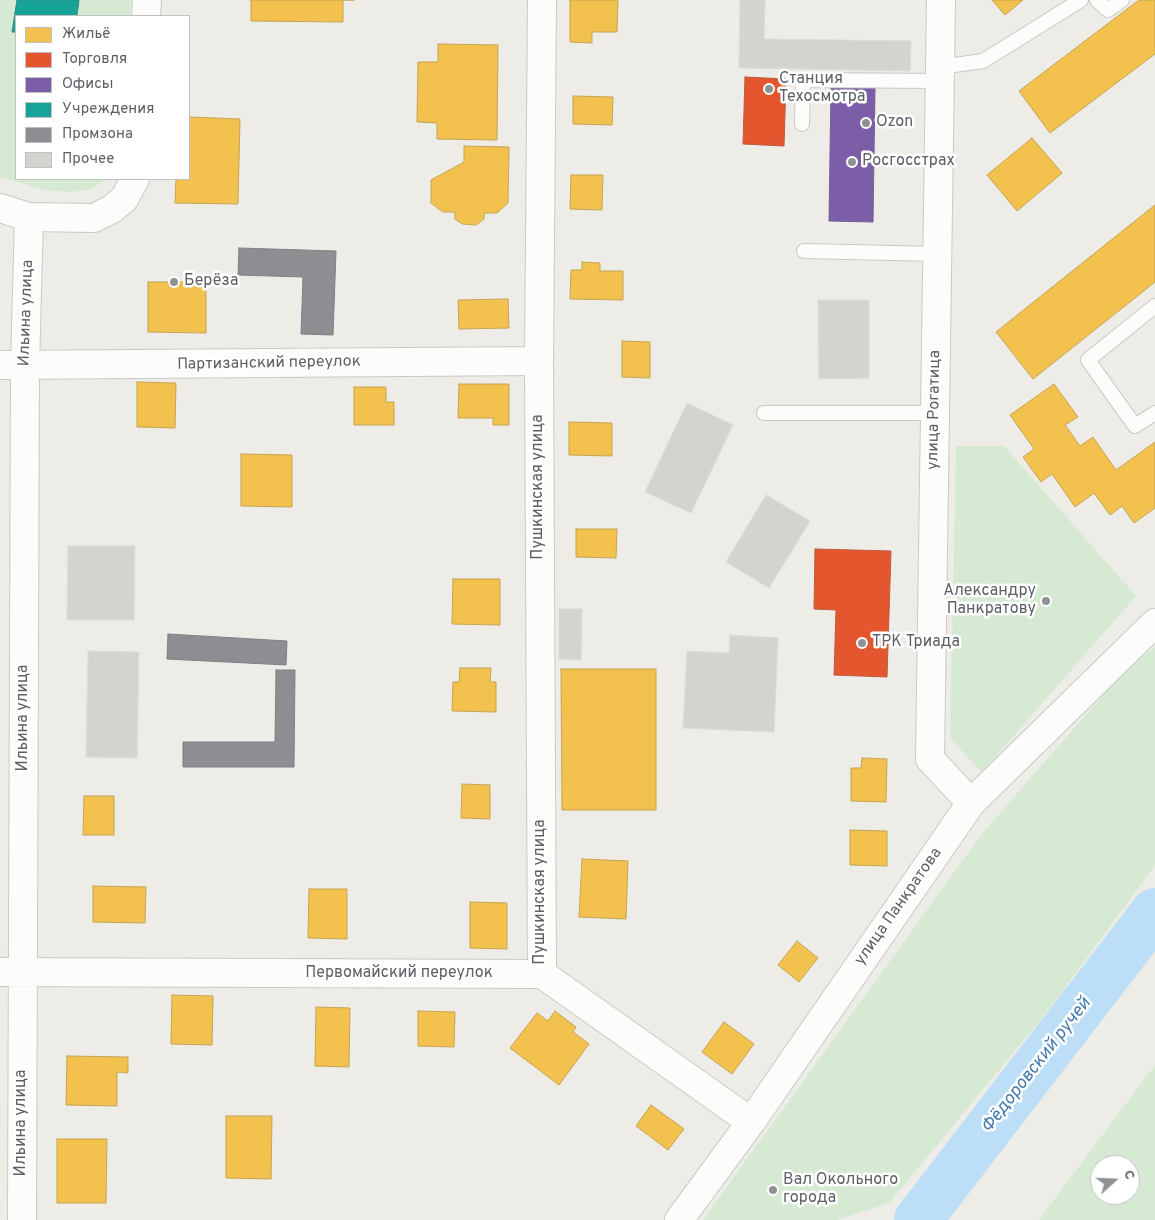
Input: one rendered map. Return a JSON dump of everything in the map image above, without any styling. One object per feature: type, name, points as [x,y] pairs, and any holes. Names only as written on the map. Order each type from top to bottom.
[{"type":"street","points":[[146,15],[147,0]]},
{"type":"street","name":"Пушкинская улица","points":[[542,0],[539,361],[542,974]]},
{"type":"street","name":"улица Рогатица","points":[[940,0],[930,760],[971,803]]},
{"type":"street","points":[[0,208],[30,217],[94,218],[112,209],[124,198],[134,180]]},
{"type":"street","name":"Ильина улица","points":[[22,1220],[11,972],[13,366],[30,217]]},
{"type":"street","name":"Партизанский переулок","points":[[13,366],[539,361]]},
{"type":"street","name":"улица Панкратова","points":[[678,1220],[751,1122],[971,803],[1155,623]]},
{"type":"street","name":"Первомайский переулок","points":[[11,972],[542,974]]},
{"type":"street","points":[[542,974],[751,1122]]},
{"type":"lane","points":[[802,124],[803,80],[939,74],[983,61],[1082,0]]},
{"type":"lane","points":[[1097,0],[1108,10],[1122,0]]},
{"type":"lane","points":[[804,251],[936,254]]},
{"type":"lane","points":[[1155,306],[1088,360],[1135,426],[1155,413]]},
{"type":"lane","points":[[764,413],[935,413]]},
{"type":"green space","points":[[0,0],[131,0],[130,15],[15,15],[15,180],[105,180],[89,190],[69,192],[45,190],[0,177]]},
{"type":"green space","points":[[956,446],[1004,446],[1136,596],[982,772],[950,738]]},
{"type":"green space","points":[[1155,647],[1155,865],[1047,1012],[889,1203],[837,1220],[703,1220],[981,835],[1124,671]]},
{"type":"green space","points":[[1155,1065],[1155,1220],[1039,1220]]},
{"type":"building: Жильё","points":[[251,0],[343,0],[343,22],[251,21]]},
{"type":"building: Жильё","points":[[570,0],[618,0],[617,32],[592,32],[592,43],[570,42]]},
{"type":"building: Жильё","points":[[992,0],[1023,0],[1005,15]]},
{"type":"building: Жильё","points":[[1139,0],[1155,0],[1155,54],[1050,133],[1019,91]]},
{"type":"building: Жильё","points":[[438,44],[498,45],[497,140],[437,139],[437,123],[417,122],[418,62],[438,62]]},
{"type":"building: Жильё","points":[[573,96],[613,97],[612,125],[573,124]]},
{"type":"building: Жильё","points":[[190,117],[240,119],[238,204],[175,203],[176,180],[190,180]]},
{"type":"building: Жильё","points":[[1032,138],[1062,173],[1017,211],[987,175]]},
{"type":"building: Жильё","points":[[464,146],[509,147],[508,203],[497,213],[484,213],[484,219],[476,225],[462,224],[455,219],[455,212],[443,212],[431,203],[431,180],[464,162]]},
{"type":"building: Жильё","points":[[571,175],[603,175],[602,210],[570,209]]},
{"type":"building: Жильё","points":[[1155,205],[1155,282],[1033,379],[996,332]]},
{"type":"building: Жильё","points":[[582,262],[600,263],[600,271],[623,271],[623,300],[570,299],[571,270],[582,270]]},
{"type":"building: Жильё","points":[[148,282],[206,282],[206,333],[148,332]]},
{"type":"building: Жильё","points":[[508,299],[509,328],[459,329],[458,300]]},
{"type":"building: Жильё","points":[[622,341],[650,342],[650,378],[622,377]]},
{"type":"building: Жильё","points":[[137,382],[176,383],[175,428],[137,427]]},
{"type":"building: Жильё","points":[[459,384],[509,384],[509,425],[493,425],[493,418],[458,418]]},
{"type":"building: Жильё","points":[[1054,384],[1078,417],[1065,425],[1080,446],[1093,437],[1116,470],[1155,442],[1155,508],[1134,523],[1122,506],[1110,515],[1094,493],[1075,507],[1052,474],[1041,482],[1023,457],[1034,449],[1010,415]]},
{"type":"building: Жильё","points":[[354,387],[386,387],[386,402],[394,402],[394,425],[354,425]]},
{"type":"building: Жильё","points":[[569,422],[612,423],[612,456],[569,455]]},
{"type":"building: Жильё","points":[[241,454],[292,455],[292,507],[241,506]]},
{"type":"building: Жильё","points":[[576,529],[617,529],[616,558],[576,557]]},
{"type":"building: Жильё","points":[[453,579],[500,579],[500,625],[452,624]]},
{"type":"building: Жильё","points":[[460,668],[491,668],[490,682],[496,682],[496,712],[452,711],[453,682],[459,682]]},
{"type":"building: Жильё","points":[[561,669],[656,669],[656,810],[562,810]]},
{"type":"building: Жильё","points":[[862,758],[887,759],[886,802],[851,801],[851,768],[861,768]]},
{"type":"building: Жильё","points":[[462,784],[490,785],[490,819],[461,818]]},
{"type":"building: Жильё","points":[[84,796],[114,796],[114,835],[83,835]]},
{"type":"building: Жильё","points":[[850,830],[887,831],[887,866],[850,865]]},
{"type":"building: Жильё","points":[[582,859],[628,861],[626,919],[579,917]]},
{"type":"building: Жильё","points":[[93,886],[146,887],[145,923],[93,922]]},
{"type":"building: Жильё","points":[[309,889],[347,889],[347,939],[308,938]]},
{"type":"building: Жильё","points":[[470,902],[507,903],[507,949],[470,948]]},
{"type":"building: Жильё","points":[[797,941],[818,958],[799,982],[778,965]]},
{"type":"building: Жильё","points":[[172,995],[213,996],[212,1045],[171,1044]]},
{"type":"building: Жильё","points":[[316,1007],[350,1008],[349,1067],[315,1066]]},
{"type":"building: Жильё","points":[[418,1011],[455,1012],[454,1047],[418,1046]]},
{"type":"building: Жильё","points":[[555,1011],[576,1027],[573,1032],[589,1044],[559,1085],[510,1048],[537,1013],[548,1021]]},
{"type":"building: Жильё","points":[[724,1022],[754,1044],[732,1074],[702,1052]]},
{"type":"building: Жильё","points":[[67,1056],[128,1057],[128,1073],[117,1072],[117,1106],[66,1105]]},
{"type":"building: Жильё","points":[[651,1105],[684,1129],[668,1150],[636,1126]]},
{"type":"building: Жильё","points":[[226,1116],[272,1116],[271,1179],[226,1178]]},
{"type":"building: Жильё","points":[[57,1139],[107,1139],[106,1203],[57,1203]]},
{"type":"building: Торговля","points":[[745,77],[786,79],[784,146],[743,144]]},
{"type":"building: Торговля","name":"ТРК Триада","points":[[815,549],[891,551],[887,677],[834,675],[836,610],[814,609]]},
{"type":"building: Офисы","name":"Росгосстрах","points":[[831,88],[875,88],[873,222],[829,221]]},
{"type":"building: Учреждения","points":[[17,0],[79,0],[77,15],[15,15],[15,32],[12,32]]},
{"type":"building: Промзона","points":[[239,248],[336,251],[333,335],[301,334],[303,277],[238,275]]},
{"type":"building: Промзона","points":[[168,634],[287,641],[286,665],[167,659]]},
{"type":"building: Промзона","points":[[276,670],[295,670],[294,767],[183,767],[183,742],[275,742]]},
{"type":"building: Прочее","points":[[740,0],[765,0],[764,39],[911,41],[910,71],[739,68]]},
{"type":"building: Прочее","points":[[818,300],[869,300],[869,378],[819,379]]},
{"type":"building: Прочее","points":[[687,403],[733,425],[691,513],[645,492]]},
{"type":"building: Прочее","points":[[766,495],[810,521],[769,588],[726,562]]},
{"type":"building: Прочее","points":[[68,546],[135,546],[134,620],[67,620]]},
{"type":"building: Прочее","points":[[559,609],[582,609],[581,660],[559,659]]},
{"type":"building: Прочее","points":[[730,635],[778,638],[774,732],[683,728],[687,651],[729,653]]},
{"type":"building: Прочее","points":[[88,651],[139,652],[137,758],[86,757]]},
{"type":"waterway","name":"Фёдоровский ручей","points":[[918,1220],[1155,912]]},
{"type":"place","name":"Станция Техосмотра","points":[[769,89]]},
{"type":"place","name":"Ozon","points":[[866,123]]},
{"type":"place","name":"Росгосстрах","points":[[852,162]]},
{"type":"place","name":"Берёза","points":[[174,282]]},
{"type":"place","name":"Александру Панкратову","points":[[1046,601]]},
{"type":"place","name":"ТРК Триада","points":[[862,643]]},
{"type":"place","name":"Вал Окольного города","points":[[773,1190]]}]
